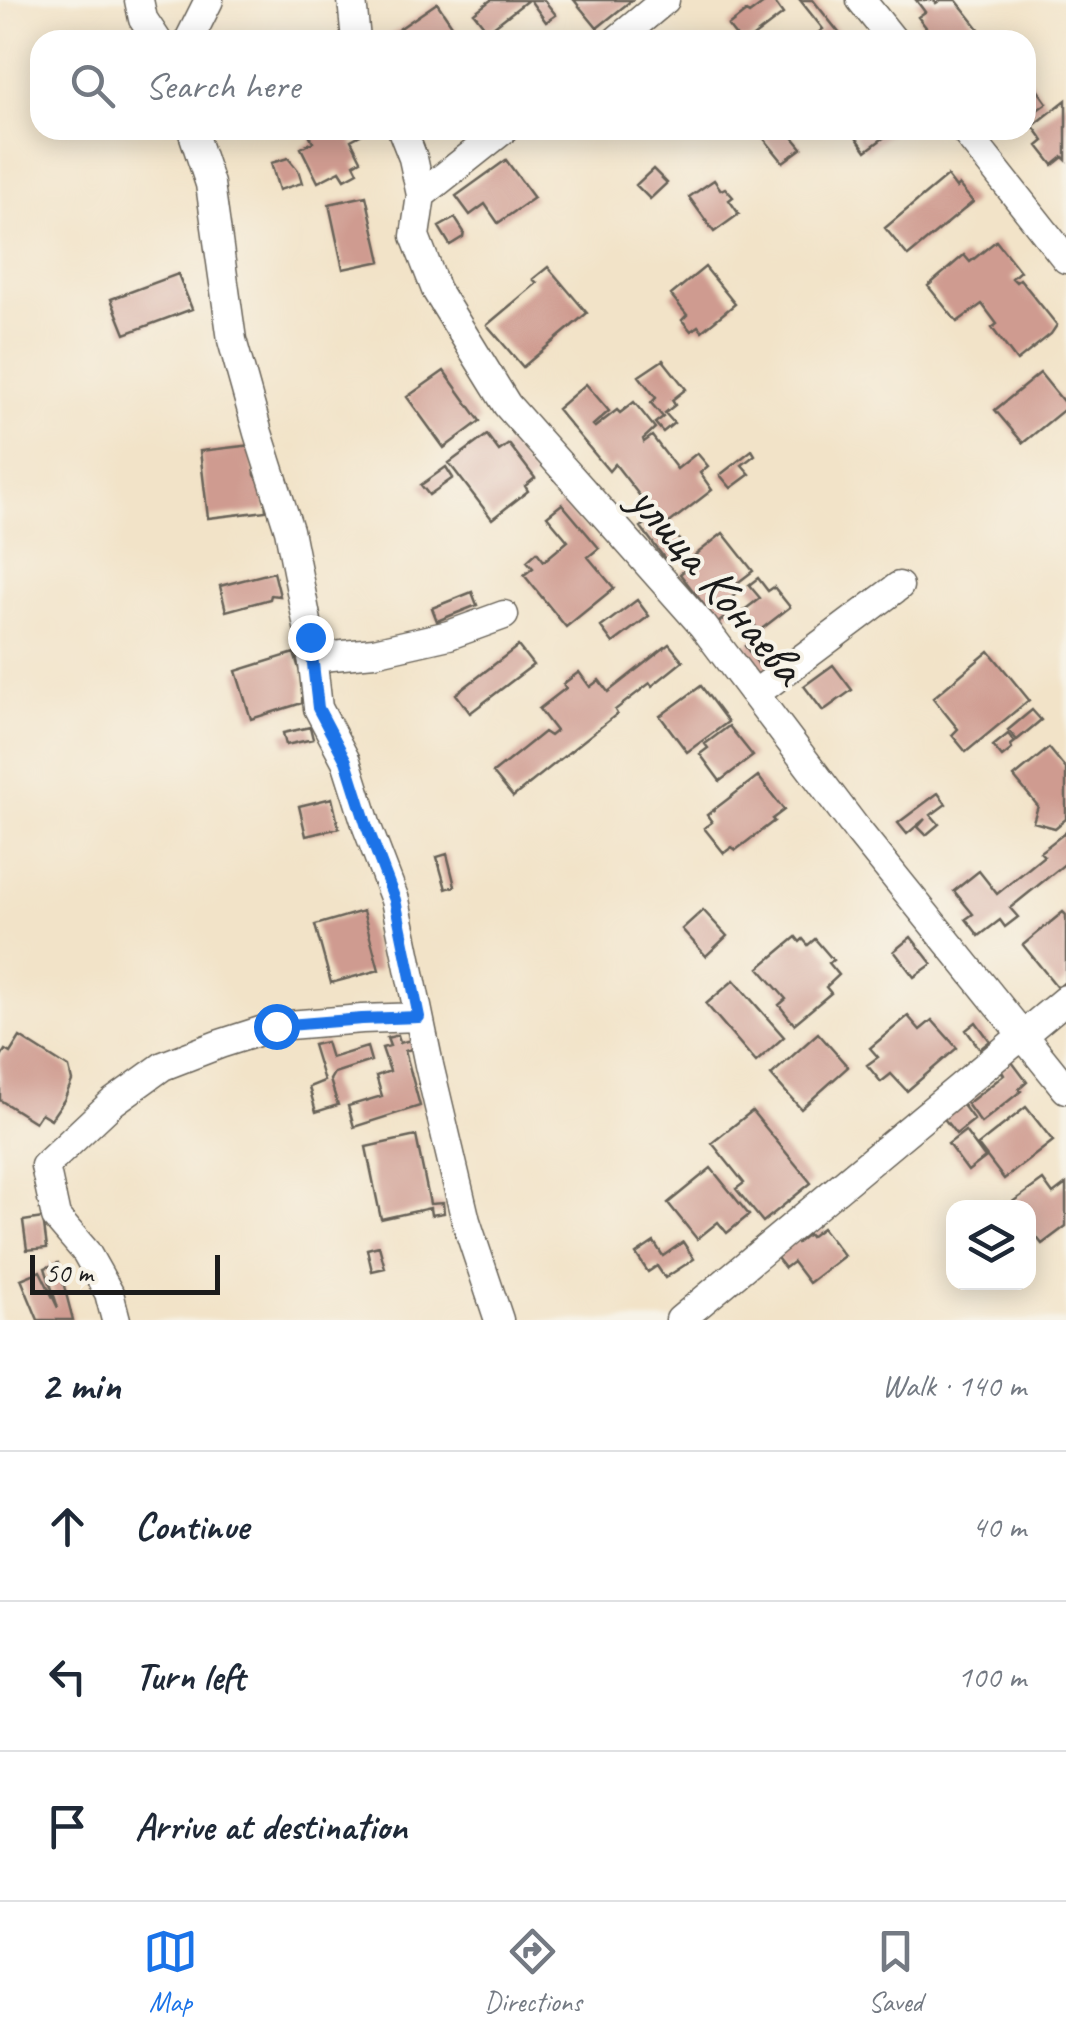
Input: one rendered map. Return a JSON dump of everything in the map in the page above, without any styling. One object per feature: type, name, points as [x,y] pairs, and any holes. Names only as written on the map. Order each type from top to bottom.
[{"type":"street","points":[[139,0],[143,18],[151,30]]},
{"type":"street","points":[[194,30],[209,0]]},
{"type":"street","points":[[352,0],[355,30]]},
{"type":"street","points":[[629,30],[665,0]]},
{"type":"street","points":[[861,0],[885,30]]},
{"type":"street","points":[[195,140],[210,184],[232,340],[289,530],[318,708],[346,761],[395,900],[466,1221],[500,1320]]},
{"type":"street","points":[[406,140],[422,195],[491,140]]},
{"type":"street","points":[[972,140],[1066,259]]},
{"type":"street","name":"улица Конаева","points":[[422,195],[414,236],[436,290],[507,404],[703,626],[858,831],[1066,1089]]},
{"type":"street","points":[[755,694],[899,586]]},
{"type":"street","points":[[312,658],[374,652],[430,640],[504,615]]},
{"type":"street","points":[[680,1320],[1066,1000]]},
{"type":"street","points":[[116,1320],[109,1293],[86,1252],[56,1217],[45,1166],[113,1102],[177,1060],[276,1026],[419,1017]]},
{"type":"building","points":[[491,0],[528,0],[489,30],[474,13]]},
{"type":"building","points":[[530,0],[544,0],[556,15],[546,22]]},
{"type":"building","points":[[574,0],[632,0],[597,28]]},
{"type":"building","points":[[773,0],[783,14],[762,30],[731,30],[728,26],[746,12],[749,14]]},
{"type":"building","points":[[800,0],[813,0],[837,30],[823,29]]},
{"type":"building","points":[[916,0],[956,0],[980,30],[928,30],[918,17],[925,12]]},
{"type":"building","points":[[437,3],[455,30],[398,30]]},
{"type":"building","points":[[1036,88],[1047,103],[1036,111]]},
{"type":"building","points":[[1066,100],[1066,160],[1063,157],[1053,165],[1038,146],[1044,141],[1036,124]]},
{"type":"building","points":[[351,140],[361,160],[354,164],[358,172],[345,179],[340,171],[318,182],[301,148],[313,142]]},
{"type":"building","points":[[765,140],[795,140],[802,148],[783,162]]},
{"type":"building","points":[[858,140],[881,140],[866,151]]},
{"type":"building","points":[[288,158],[302,183],[279,190],[271,163]]},
{"type":"building","points":[[506,160],[534,198],[498,223],[485,204],[470,215],[456,196]]},
{"type":"building","points":[[653,169],[667,183],[650,199],[636,185]]},
{"type":"building","points":[[947,176],[973,202],[908,256],[885,228]]},
{"type":"building","points":[[714,180],[733,197],[729,200],[739,214],[714,232],[689,197]]},
{"type":"building","points":[[366,196],[381,261],[343,269],[329,204]]},
{"type":"building","points":[[455,218],[464,232],[450,245],[439,227]]},
{"type":"building","points":[[996,241],[1020,271],[1012,278],[1016,282],[1020,279],[1057,325],[1017,361],[992,328],[997,324],[982,304],[957,322],[928,286],[964,255],[970,262]]},
{"type":"building","points":[[548,267],[587,313],[523,367],[487,325],[537,283],[533,279]]},
{"type":"building","points":[[705,267],[735,304],[702,331],[698,326],[691,331],[682,320],[687,315],[671,295]]},
{"type":"building","points":[[178,274],[192,309],[125,334],[111,299]]},
{"type":"building","points":[[663,360],[686,389],[672,400],[675,405],[665,413],[674,423],[663,432],[655,423],[663,417],[651,403],[656,398],[639,376]]},
{"type":"building","points":[[444,371],[480,421],[444,448],[407,397]]},
{"type":"building","points":[[1040,373],[1066,408],[1023,443],[995,410]]},
{"type":"building","points":[[586,384],[609,411],[595,427],[634,402],[655,428],[644,442],[652,436],[677,469],[697,453],[708,466],[700,473],[712,490],[664,527],[615,464],[609,471],[557,409]]},
{"type":"building","points":[[487,435],[499,451],[509,444],[535,478],[525,486],[528,491],[492,519],[449,463]]},
{"type":"building","points":[[252,445],[255,475],[264,488],[266,511],[208,518],[200,451]]},
{"type":"building","points":[[752,450],[755,455],[742,465],[750,474],[731,488],[720,475]]},
{"type":"building","points":[[446,467],[453,478],[429,495],[421,485]]},
{"type":"building","points":[[562,504],[599,548],[588,557],[614,588],[566,627],[524,575],[533,568],[527,561],[537,552],[544,561],[568,541],[547,516]]},
{"type":"building","points":[[653,519],[666,537],[673,532],[686,549],[668,563],[641,527]]},
{"type":"building","points":[[723,533],[753,571],[736,584],[741,591],[732,597],[739,606],[718,623],[680,574],[697,560],[694,556]]},
{"type":"building","points":[[274,572],[280,596],[271,595],[270,599],[226,611],[220,586]]},
{"type":"building","points":[[758,578],[768,591],[774,587],[790,607],[759,631],[743,611],[760,598],[749,585]]},
{"type":"building","points":[[472,592],[477,605],[437,621],[432,608]]},
{"type":"building","points":[[637,600],[649,616],[613,643],[601,627]]},
{"type":"building","points":[[757,637],[776,664],[765,673],[745,646]]},
{"type":"building","points":[[669,644],[683,661],[615,710],[617,714],[513,797],[493,773],[544,732],[550,736],[556,731],[539,709],[566,688],[563,684],[579,672],[590,687],[599,680],[608,692]]},
{"type":"building","points":[[518,646],[533,665],[470,713],[456,694]]},
{"type":"building","points":[[989,651],[1029,700],[966,752],[952,735],[958,729],[933,698]]},
{"type":"building","points":[[294,653],[303,682],[302,703],[251,719],[236,671]]},
{"type":"building","points":[[833,665],[852,690],[823,711],[804,686]]},
{"type":"building","points":[[701,686],[728,722],[687,752],[660,716]]},
{"type":"building","points":[[1032,710],[1041,720],[1017,740],[1008,730]]},
{"type":"building","points":[[729,726],[753,756],[720,781],[700,754],[708,748],[705,744]]},
{"type":"building","points":[[310,727],[313,739],[286,745],[283,733]]},
{"type":"building","points":[[1008,734],[1015,742],[1002,757],[993,746]]},
{"type":"building","points":[[1049,748],[1066,769],[1066,819],[1055,828],[1033,822],[1038,806],[1014,777]]},
{"type":"building","points":[[758,776],[784,810],[736,850],[732,847],[724,853],[704,828],[712,822],[707,815]]},
{"type":"building","points":[[938,793],[946,804],[931,815],[939,824],[926,835],[918,827],[925,819],[907,834],[898,823]]},
{"type":"building","points":[[332,798],[339,828],[306,836],[299,806]]},
{"type":"building","points":[[1066,832],[1066,863],[1010,908],[1018,917],[1005,927],[1000,920],[979,936],[966,919],[973,914],[954,891],[979,871],[997,894],[1044,856],[1040,852]]},
{"type":"building","points":[[447,854],[455,886],[446,889],[437,857]]},
{"type":"building","points":[[703,910],[727,936],[706,956],[682,929]]},
{"type":"building","points":[[363,911],[379,970],[331,983],[315,925]]},
{"type":"building","points":[[1063,912],[1066,981],[1058,988],[1023,945]]},
{"type":"building","points":[[796,937],[808,945],[815,939],[833,960],[829,963],[839,975],[826,987],[831,993],[794,1024],[779,1005],[786,999],[759,968]]},
{"type":"building","points":[[911,937],[932,964],[914,977],[894,951]]},
{"type":"building","points":[[734,980],[784,1037],[756,1062],[706,1004]]},
{"type":"building","points":[[908,1016],[920,1030],[932,1020],[957,1048],[907,1091],[891,1074],[881,1082],[867,1065],[878,1057],[870,1048]]},
{"type":"building","points":[[976,1022],[990,1041],[980,1049],[966,1030]]},
{"type":"building","points":[[818,1033],[848,1067],[801,1109],[771,1075]]},
{"type":"building","points":[[398,1035],[400,1043],[414,1039],[417,1047],[405,1051],[420,1106],[354,1127],[348,1106],[382,1096],[376,1076],[390,1071],[382,1048],[390,1046],[387,1038]]},
{"type":"building","points":[[20,1037],[69,1068],[72,1081],[51,1119],[41,1113],[35,1122],[0,1100],[0,1058],[5,1050],[10,1053]]},
{"type":"building","points":[[326,1042],[331,1058],[367,1047],[371,1061],[334,1073],[330,1080],[338,1105],[316,1112],[309,1087],[324,1081],[313,1045]]},
{"type":"building","points":[[1012,1062],[1027,1082],[981,1123],[967,1104],[1004,1075],[1001,1070]]},
{"type":"building","points":[[960,1101],[974,1120],[956,1134],[942,1116]]},
{"type":"building","points":[[1026,1107],[1053,1141],[1004,1179],[978,1145]]},
{"type":"building","points":[[752,1111],[811,1183],[763,1222],[736,1189],[744,1183],[712,1143]]},
{"type":"building","points":[[965,1131],[985,1158],[968,1171],[948,1144]]},
{"type":"building","points":[[416,1136],[430,1204],[443,1203],[444,1213],[431,1215],[430,1208],[381,1219],[366,1147]]},
{"type":"building","points":[[711,1168],[749,1215],[727,1233],[718,1222],[697,1239],[668,1203]]},
{"type":"building","points":[[1043,1180],[1053,1194],[1066,1184],[1066,1226],[1042,1244],[1036,1236],[1036,1200],[1015,1200]]},
{"type":"building","points":[[43,1218],[47,1248],[27,1250],[23,1221]]},
{"type":"building","points":[[822,1228],[844,1256],[809,1283],[793,1262],[785,1268],[774,1254],[793,1238],[797,1243]]},
{"type":"building","points":[[654,1242],[663,1256],[683,1242],[694,1259],[665,1278],[657,1266],[648,1272],[636,1254]]},
{"type":"building","points":[[379,1246],[385,1268],[372,1271],[367,1249]]},
{"type":"building","points":[[58,1263],[73,1320],[38,1320],[21,1279],[40,1271],[58,1308],[45,1268]]},
{"type":"route","points":[[276,1026],[419,1017],[395,900],[346,761],[318,708],[310,637]]}]
